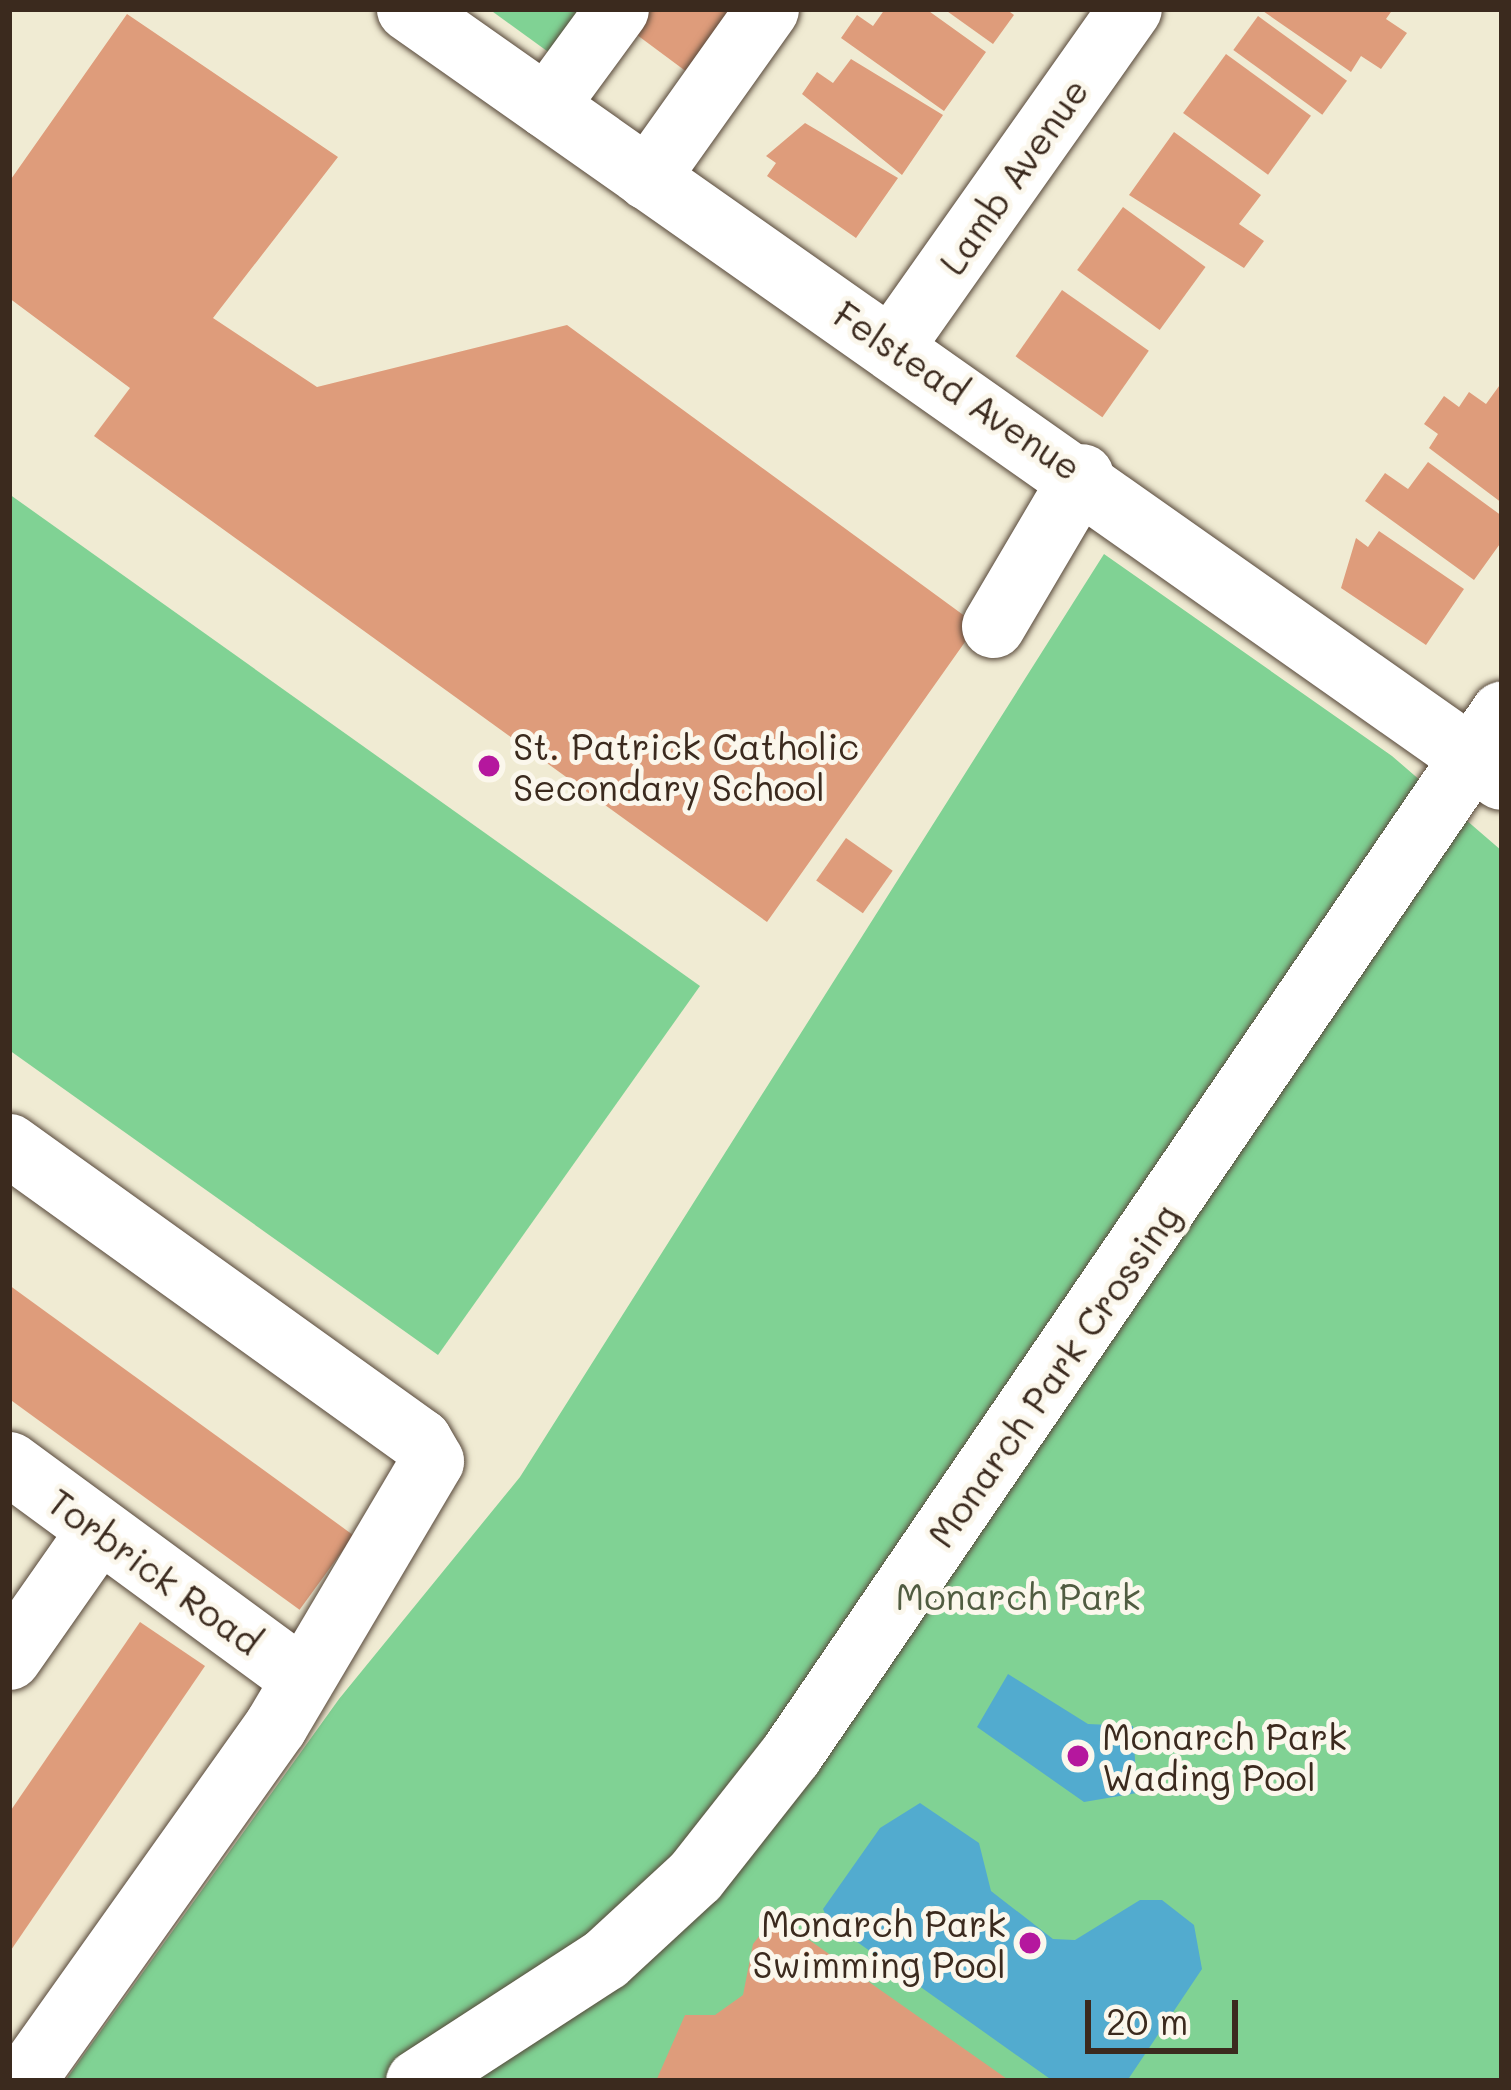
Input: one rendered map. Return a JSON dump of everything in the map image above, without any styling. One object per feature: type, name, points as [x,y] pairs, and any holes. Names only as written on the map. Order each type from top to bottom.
[{"type":"street","name":"Felstead Avenue","points":[[409,9],[647,178],[1491,749]]},
{"type":"street","points":[[546,106],[617,9]]},
{"type":"street","points":[[647,178],[767,9]]},
{"type":"street","name":"Lamb Avenue","points":[[894,343],[1130,9]]},
{"type":"street","points":[[993,626],[1082,475]]},
{"type":"street","name":"Monarch Park Crossing","points":[[417,2081],[605,1959],[695,1876],[1491,749]]},
{"type":"street","points":[[9,1145],[420,1440],[432,1461],[427,1486],[302,1678],[23,2081]]},
{"type":"street","name":"Torbrick Road","points":[[9,1463],[302,1678]]},
{"type":"street","points":[[9,1658],[98,1532]]},
{"type":"green space","points":[[489,9],[593,9],[558,59]]},
{"type":"green space","points":[[9,494],[700,986],[438,1355],[9,1050]]},
{"type":"green space","name":"Monarch Park","points":[[1104,554],[1392,756],[1502,851],[1502,2081],[65,2081],[339,1699],[520,1477]]},
{"type":"water","name":"Monarch Park Wading Pool","points":[[1008,1674],[1088,1724],[1133,1726],[1137,1793],[1084,1802],[977,1727]]},
{"type":"water","name":"Monarch Park Swimming Pool","points":[[920,1803],[979,1843],[991,1891],[1053,1939],[1075,1940],[1140,1900],[1162,1900],[1194,1925],[1202,1969],[1127,2081],[1053,2081],[829,1922],[823,1909],[880,1828]]},
{"type":"building","points":[[645,9],[752,9],[699,81],[629,29]]},
{"type":"building","points":[[885,9],[926,9],[986,52],[944,111],[841,38],[857,15],[873,26]]},
{"type":"building","points":[[944,9],[1006,9],[1014,15],[993,44]]},
{"type":"building","points":[[1260,9],[1393,9],[1386,19],[1407,33],[1381,69],[1361,56],[1351,72]]},
{"type":"building","points":[[127,14],[338,157],[213,318],[317,387],[567,325],[977,625],[767,922],[94,436],[130,388],[9,298],[9,182]]},
{"type":"building","points":[[1258,16],[1347,81],[1322,115],[1233,50]]},
{"type":"building","points":[[1226,54],[1311,116],[1268,175],[1183,113]]},
{"type":"building","points":[[851,59],[943,115],[902,175],[802,94],[817,72],[833,83]]},
{"type":"building","points":[[805,123],[898,178],[856,238],[767,176],[776,163],[766,156]]},
{"type":"building","points":[[1174,132],[1261,195],[1239,224],[1264,241],[1244,268],[1129,195]]},
{"type":"building","points":[[1123,207],[1206,267],[1160,330],[1077,270]]},
{"type":"building","points":[[1062,290],[1149,351],[1102,417],[1016,356]]},
{"type":"building","points":[[1502,382],[1502,503],[1429,448],[1438,434],[1424,424],[1444,396],[1459,407],[1469,392],[1486,404]]},
{"type":"building","points":[[1428,462],[1502,516],[1502,541],[1474,580],[1365,501],[1385,473],[1408,489]]},
{"type":"building","points":[[1379,531],[1464,589],[1426,645],[1341,588],[1356,538],[1368,547]]},
{"type":"building","points":[[846,838],[893,871],[863,913],[816,881]]},
{"type":"building","points":[[9,1285],[354,1535],[300,1610],[9,1399]]},
{"type":"building","points":[[140,1622],[205,1666],[9,1953],[9,1813]]},
{"type":"building","points":[[775,1916],[1010,2081],[656,2081],[685,2015],[715,2015],[743,1995],[753,1944]]},
{"type":"place","name":"St. Patrick Catholic Secondary School","points":[[489,766]]},
{"type":"place","name":"Monarch Park Wading Pool","points":[[1078,1756]]},
{"type":"place","name":"Monarch Park Swimming Pool","points":[[1030,1943]]}]
